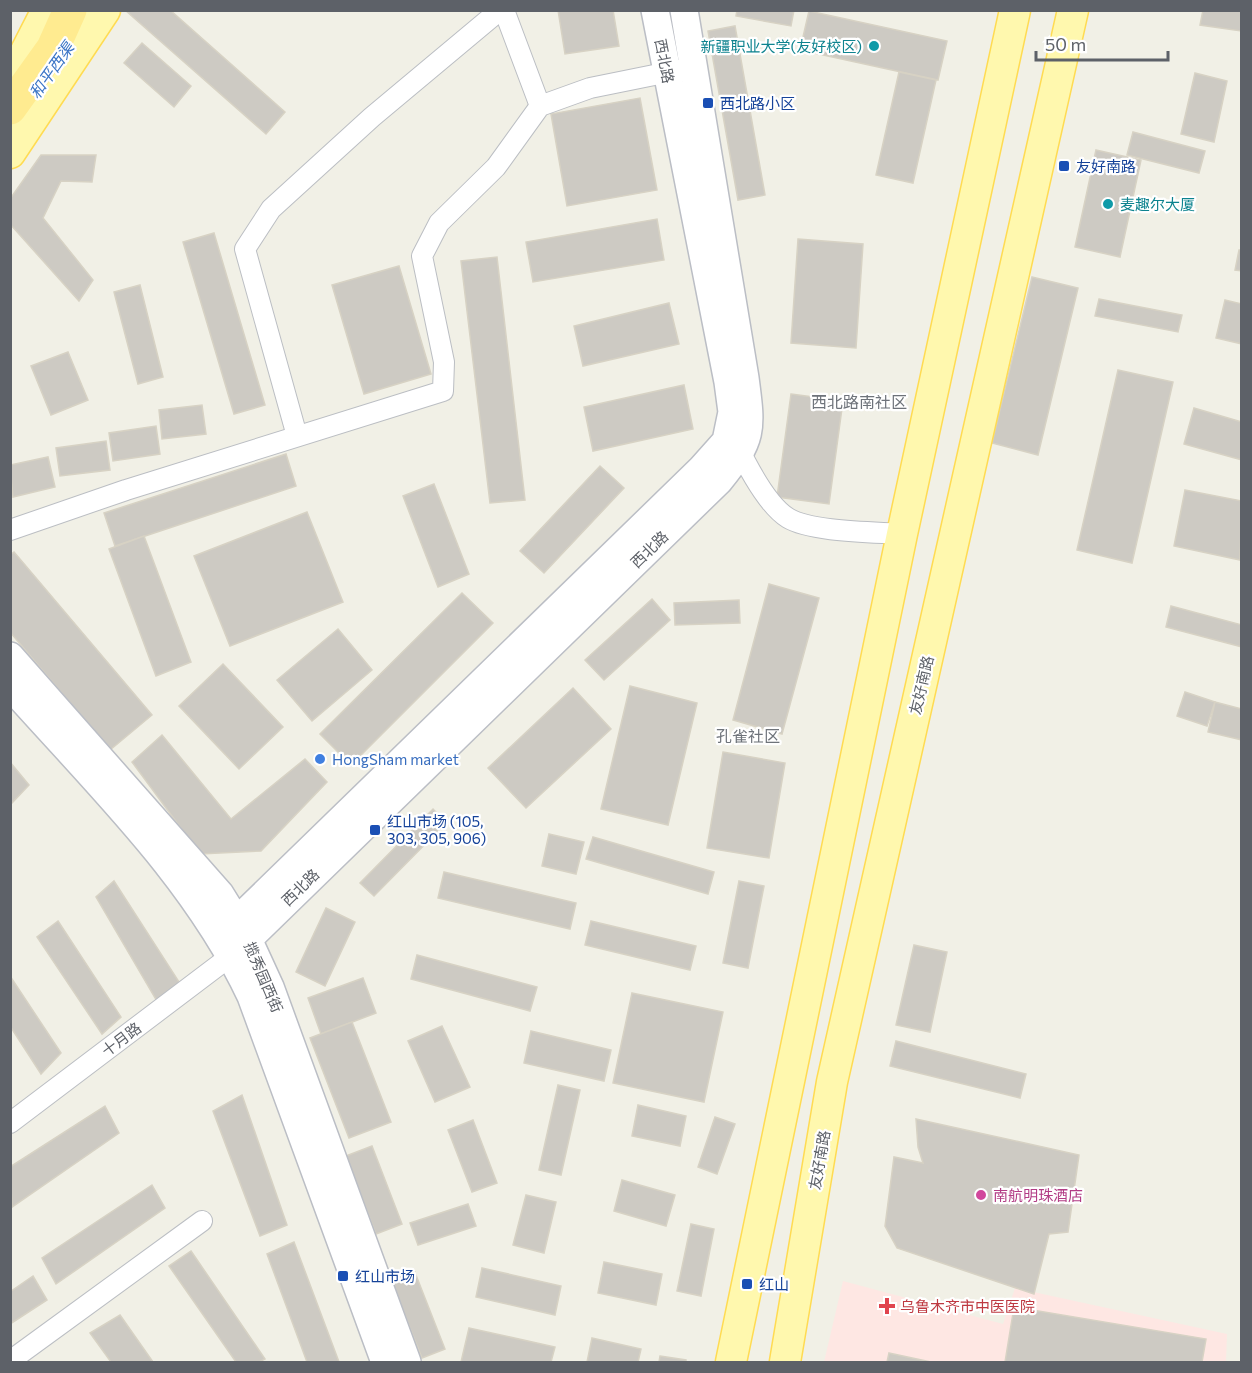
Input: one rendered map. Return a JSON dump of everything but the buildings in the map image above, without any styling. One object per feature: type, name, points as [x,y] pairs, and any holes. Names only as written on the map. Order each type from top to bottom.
[{"type":"highway","points":[[10,108],[53,48],[61,13]]},
{"type":"main road","points":[[10,153],[105,10]]},
{"type":"main road","name":"西北路","points":[[234,938],[701,469],[726,441],[732,412],[728,382],[655,10]]},
{"type":"main road","name":"西北路","points":[[234,938],[719,481],[741,453],[751,423],[746,378],[684,10]]},
{"type":"main road","points":[[731,1362],[902,534],[1015,10]]},
{"type":"main road","name":"友好南路","points":[[785,1362],[832,1082],[1073,10]]},
{"type":"main road","points":[[10,75],[61,13]]},
{"type":"main road","name":"揽秀园西街","points":[[10,656],[220,894],[251,996],[386,1362]]},
{"type":"main road","name":"揽秀园西街","points":[[10,686],[148,841],[196,901],[234,938],[270,987],[407,1362]]},
{"type":"street","points":[[297,436],[245,249],[271,209],[372,117],[502,10],[540,106]]},
{"type":"street","points":[[10,530],[443,391],[444,362],[422,256],[440,223],[496,167],[540,106],[590,88],[692,68]]},
{"type":"street","points":[[729,428],[769,500],[789,519],[821,528],[902,534]]},
{"type":"street","name":"十月路","points":[[10,1123],[234,938]]},
{"type":"street","points":[[10,1361],[202,1221]]},
{"type":"shaded area","name":"乌鲁木齐市中医医院","points":[[843,1281],[1003,1324],[1015,1288],[1227,1334],[1226,1362],[824,1362]]},
{"type":"place","name":"新疆职业大学(友好校区)","points":[[874,46]]},
{"type":"place","name":"西北路小区","points":[[708,103]]},
{"type":"place","name":"友好南路","points":[[1064,166]]},
{"type":"place","name":"麦趣尔大厦","points":[[1108,204]]},
{"type":"place","name":"HongSham market","points":[[320,759]]},
{"type":"place","name":"红山市场 (105, 303, 305, 906)","points":[[375,830]]},
{"type":"place","name":"南航明珠酒店","points":[[981,1195]]},
{"type":"place","name":"红山市场","points":[[343,1276]]},
{"type":"place","name":"红山","points":[[747,1284]]},
{"type":"place","name":"乌鲁木齐市中医医院","points":[[887,1306]]},
{"type":"district","name":"西北路南社区","points":[[859,401]]},
{"type":"district","name":"孔雀社区","points":[[748,735]]},
{"type":"water label","name":"和平西渠","points":[[51,70]]}]
